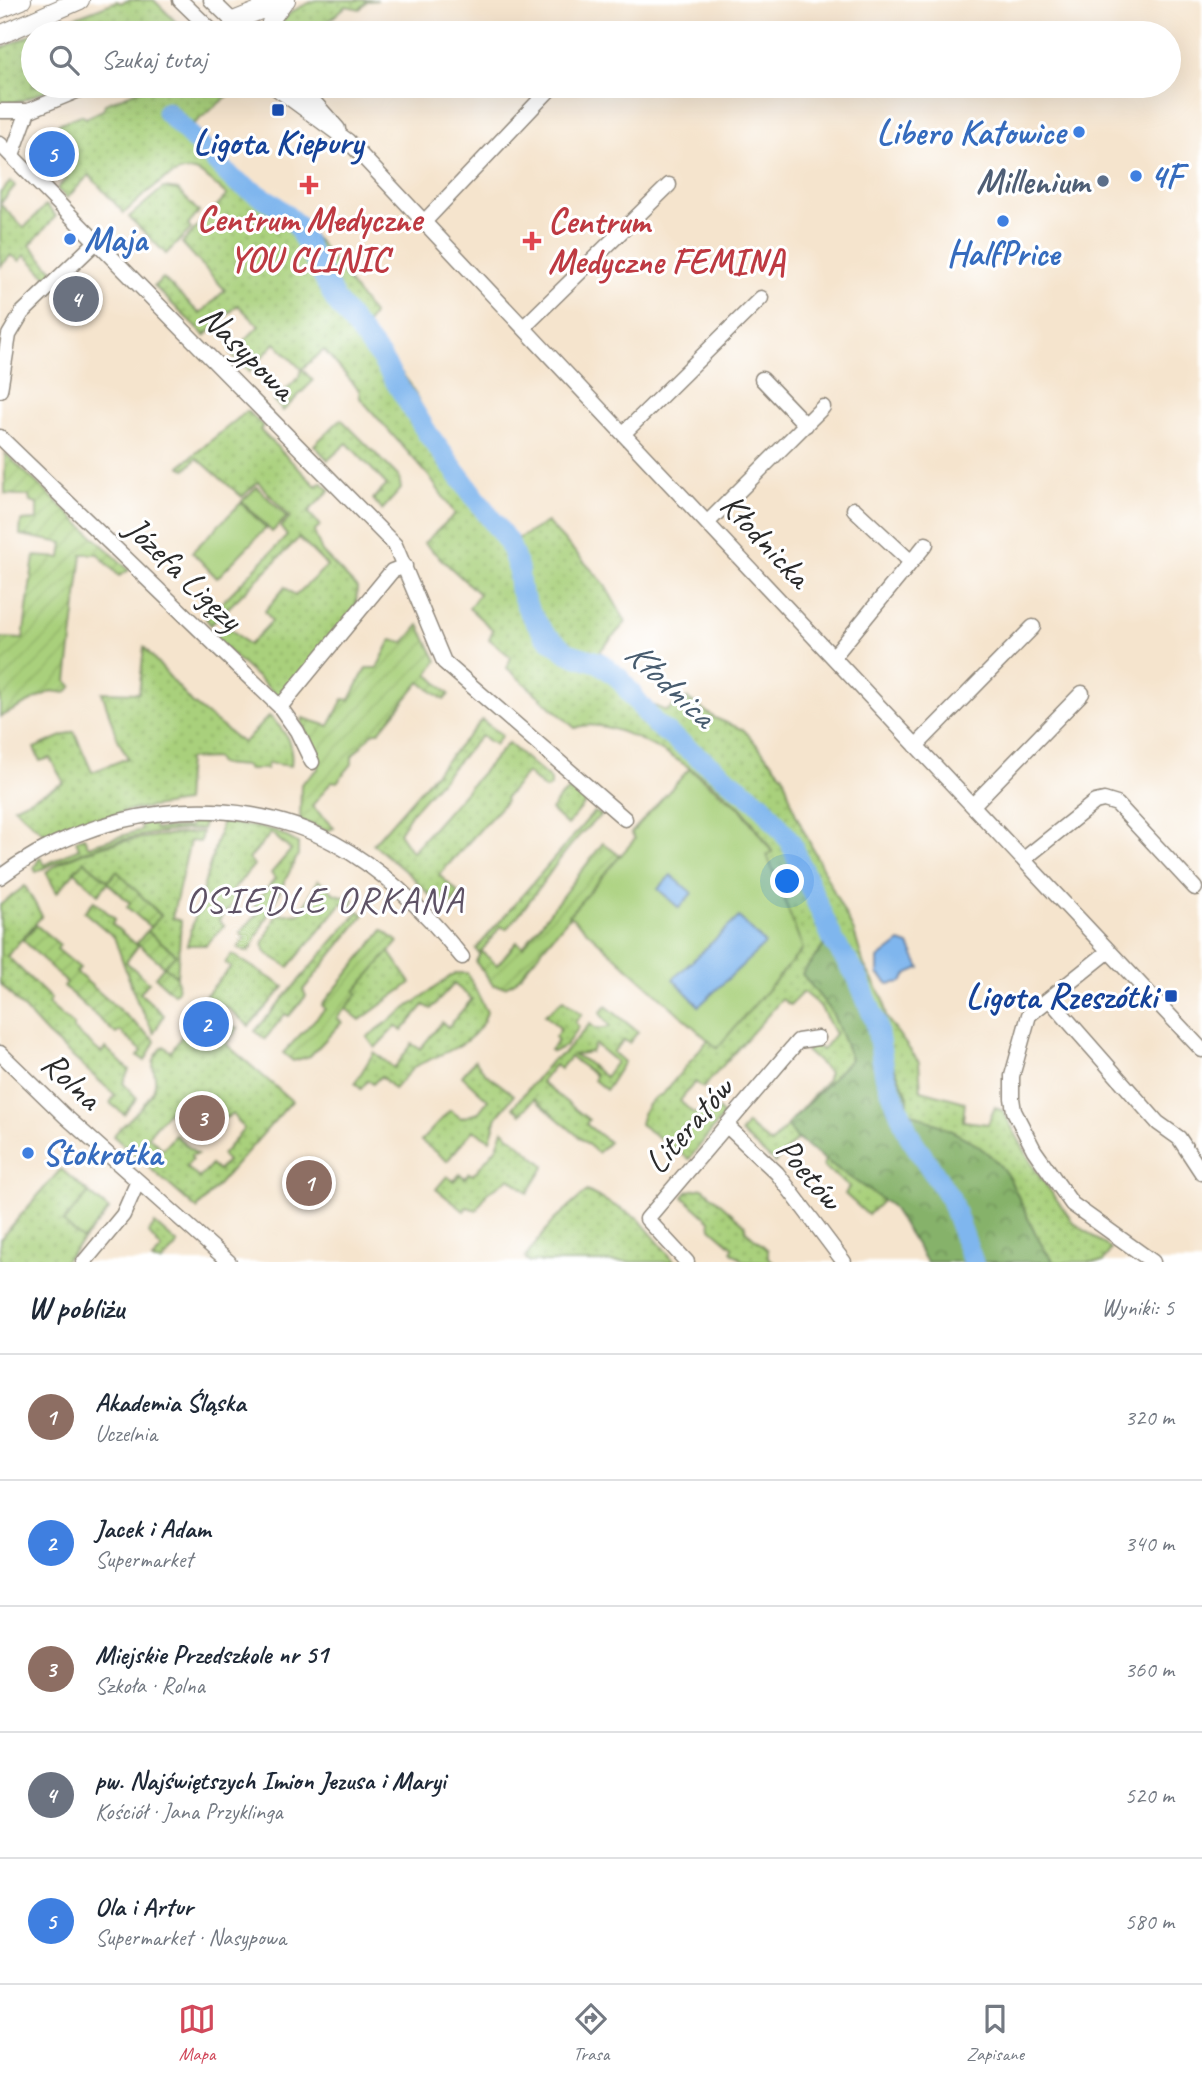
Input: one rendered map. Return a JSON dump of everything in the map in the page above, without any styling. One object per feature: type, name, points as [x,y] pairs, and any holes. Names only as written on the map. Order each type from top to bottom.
[{"type":"main road","points":[[0,9],[22,0]]},
{"type":"main road","points":[[32,21],[80,0]]},
{"type":"main road","points":[[249,21],[285,0]]},
{"type":"main road","points":[[272,21],[285,0]]},
{"type":"main road","points":[[0,35],[21,26]]},
{"type":"street","points":[[180,0],[198,21]]},
{"type":"street","points":[[211,0],[233,21]]},
{"type":"street","points":[[0,111],[28,111],[60,98]]},
{"type":"street","name":"Kłodnicka","points":[[289,98],[348,141],[1202,1050]]},
{"type":"street","points":[[310,98],[348,141]]},
{"type":"street","points":[[424,222],[542,98]]},
{"type":"street","points":[[12,155],[28,111]]},
{"type":"street","name":"Nasypowa","points":[[0,144],[395,545],[444,662],[625,819]]},
{"type":"street","points":[[524,327],[669,185]]},
{"type":"street","points":[[0,390],[9,335],[22,313],[97,241]]},
{"type":"street","points":[[624,433],[761,298]]},
{"type":"street","points":[[762,379],[806,425]]},
{"type":"street","points":[[708,522],[823,407]]},
{"type":"street","name":"Józefa Ligęzy","points":[[0,438],[280,707],[297,731],[312,762]]},
{"type":"street","points":[[855,509],[911,562]]},
{"type":"street","points":[[834,656],[926,544]]},
{"type":"street","points":[[280,707],[392,570],[405,566]]},
{"type":"street","points":[[916,746],[1033,627]]},
{"type":"street","points":[[973,806],[1082,694]]},
{"type":"street","points":[[1024,859],[1095,802],[1104,800],[1117,804],[1195,888]]},
{"type":"street","points":[[0,877],[48,847],[77,834],[130,818],[194,812],[256,816],[332,842],[357,857],[439,928],[461,957]]},
{"type":"street","points":[[1109,951],[1027,1019],[1012,1076],[1014,1111],[1034,1150],[1072,1204],[1153,1262]]},
{"type":"street","points":[[1049,999],[1158,1123],[1179,1138],[1202,1173]]},
{"type":"street","name":"Literatów","points":[[687,1262],[647,1219],[798,1041],[818,1038]]},
{"type":"street","name":"Rolna","points":[[0,1053],[229,1262]]},
{"type":"street","name":"Poetów","points":[[727,1126],[777,1173],[836,1259]]},
{"type":"street","points":[[84,1262],[122,1215],[138,1181]]},
{"type":"green space","points":[[130,0],[154,0],[175,21],[65,21],[117,1],[120,3]]},
{"type":"green space","points":[[316,0],[378,0],[367,1],[360,9],[346,6],[329,21],[283,21],[297,8]]},
{"type":"green space","points":[[21,39],[21,98],[28,98],[18,102],[0,102],[0,49]]},
{"type":"green space","points":[[120,98],[225,98],[191,126],[243,179],[277,203],[319,242],[373,314],[366,326],[410,384],[441,443],[516,540],[547,522],[603,582],[626,622],[600,651],[645,702],[666,711],[687,698],[715,718],[744,730],[783,775],[796,815],[854,932],[864,965],[884,1000],[886,1017],[919,1062],[921,1090],[965,1102],[963,1121],[988,1124],[995,1107],[1003,1111],[1036,1171],[1073,1222],[1111,1249],[1103,1262],[1054,1262],[1041,1246],[1008,1177],[953,1131],[868,1215],[845,1194],[849,1187],[823,1166],[825,1160],[797,1139],[775,1163],[741,1133],[747,1124],[771,1144],[826,1081],[829,1072],[806,1051],[813,1043],[822,1050],[835,1034],[820,1006],[803,992],[790,1005],[782,999],[703,1088],[695,1082],[680,1101],[693,1113],[702,1113],[712,1103],[724,1115],[689,1159],[640,1124],[648,1105],[663,1094],[708,1040],[717,1048],[767,855],[772,851],[740,807],[708,780],[637,738],[592,725],[575,728],[507,668],[511,657],[489,639],[493,630],[469,608],[479,594],[424,543],[455,514],[428,475],[360,398],[359,390],[324,350],[302,369],[313,381],[283,411],[274,401],[299,377],[301,369],[275,343],[249,372],[231,354],[259,326],[238,305],[205,336],[154,286],[163,278],[200,314],[225,290],[182,243],[227,195],[205,176],[188,171],[168,177],[124,213],[89,175],[67,198],[57,189],[67,178],[56,166],[61,161],[58,124],[81,115],[86,118],[103,110],[105,104]]},
{"type":"green space","points":[[11,181],[15,186],[0,204],[0,193]]},
{"type":"green space","points":[[163,188],[178,190],[199,212],[188,225],[191,229],[166,254],[129,217]]},
{"type":"green space","points":[[0,204],[24,228],[46,205],[56,216],[30,245],[54,272],[48,278],[25,255],[20,261],[11,255],[0,267]]},
{"type":"green space","points":[[247,411],[263,426],[260,430],[316,486],[321,482],[330,490],[308,512],[320,525],[314,532],[322,552],[357,588],[356,607],[281,699],[214,638],[226,625],[249,645],[272,621],[265,611],[285,587],[295,596],[327,566],[299,538],[211,625],[206,619],[287,536],[281,527],[290,517],[258,482],[242,497],[197,458],[186,470],[180,466]]},
{"type":"green space","points":[[341,419],[399,477],[401,489],[382,510],[373,499],[387,485],[347,443],[328,460],[314,445]]},
{"type":"green space","points":[[5,453],[129,570],[119,576],[98,554],[82,554],[67,681],[72,686],[66,693],[51,691],[0,717],[0,638],[23,639],[34,556],[61,558],[63,543],[20,535],[21,521],[37,520],[37,504],[30,502],[29,496],[5,494]]},
{"type":"green space","points":[[257,487],[287,517],[272,532],[242,501]]},
{"type":"green space","points":[[241,503],[266,528],[217,578],[192,552]]},
{"type":"green space","points":[[419,625],[437,661],[428,674],[449,694],[444,700],[420,682],[379,732],[374,732],[352,756],[352,764],[337,782],[332,781],[312,806],[334,828],[327,831],[300,820],[301,784],[318,769],[315,748],[302,725],[303,718],[329,726],[343,699],[350,700],[366,668],[377,668],[391,640],[404,643]]},
{"type":"green space","points":[[144,647],[192,703],[243,743],[269,716],[287,738],[292,758],[291,766],[268,763],[266,769],[247,769],[246,766],[219,764],[216,758],[188,759],[185,802],[126,811],[49,838],[14,807],[64,783],[50,758],[40,761],[34,748],[74,731],[92,772],[128,758],[117,738],[102,692],[139,693]]},
{"type":"green space","points":[[482,720],[502,735],[495,745],[481,736],[413,811],[399,833],[412,852],[508,743],[551,780],[551,787],[545,789],[527,773],[505,798],[506,801],[439,875],[457,891],[458,896],[445,911],[412,877],[373,844]]},
{"type":"green space","points":[[689,769],[740,808],[772,852],[767,855],[803,949],[717,1048],[569,915],[635,839],[631,833]]},
{"type":"green space","points":[[571,789],[581,790],[588,800],[567,825],[551,810],[560,797]]},
{"type":"green space","points":[[594,812],[602,815],[574,841],[519,915],[506,929],[501,926],[479,954],[476,949]]},
{"type":"green space","points":[[192,818],[205,820],[202,829],[157,833],[117,841],[36,872],[34,868],[40,857],[45,865],[79,848],[76,840],[84,837],[88,846],[141,830],[141,822],[153,821],[155,829],[190,827]]},
{"type":"green space","points":[[222,822],[274,830],[298,843],[298,855],[249,952],[238,948],[245,937],[240,933],[260,911],[254,904],[275,879],[271,873],[291,850],[271,833],[249,859],[254,865],[232,891],[238,898],[219,920],[224,926],[206,945],[187,945]]},
{"type":"green space","points":[[202,832],[200,842],[190,841],[172,918],[181,921],[177,977],[164,966],[175,953],[147,931],[161,915],[116,872],[108,881],[84,861],[57,893],[46,872],[82,853],[101,847],[141,838]]},
{"type":"green space","points":[[603,843],[620,856],[515,982],[505,987],[493,985],[476,962],[481,951],[497,965],[517,942],[523,947]]},
{"type":"green space","points":[[84,861],[108,881],[117,871],[161,916],[150,927],[127,907],[130,903],[108,883],[98,894],[74,871]]},
{"type":"green space","points":[[318,880],[335,894],[354,899],[352,906],[342,903],[289,967],[266,953],[263,944],[276,915],[301,913]]},
{"type":"green space","points":[[25,886],[42,916],[7,956],[51,999],[48,1004],[74,1026],[73,1029],[101,1053],[106,1048],[129,1070],[123,1083],[137,1098],[124,1114],[110,1103],[115,1095],[47,1034],[0,983],[0,905]]},
{"type":"green space","points":[[94,901],[115,919],[112,924],[138,946],[126,962],[149,982],[140,993],[164,1015],[154,1033],[137,1001],[114,937],[84,912]]},
{"type":"green space","points":[[359,911],[364,915],[303,990],[306,996],[289,1016],[285,1014],[265,1039],[255,1031]]},
{"type":"green space","points":[[36,925],[60,945],[57,949],[80,968],[76,972],[155,1041],[145,1061],[138,1056],[142,1051],[120,1031],[116,1034],[64,987],[67,983],[23,940]]},
{"type":"green space","points":[[383,930],[398,942],[355,991],[358,994],[337,1018],[342,1022],[310,1056],[293,1061],[283,1053],[325,1009],[322,1005]]},
{"type":"green space","points":[[147,931],[176,954],[164,966],[137,943]]},
{"type":"green space","points":[[826,943],[852,980],[908,1096],[907,1111],[978,1146],[1001,1167],[1035,1233],[1054,1262],[927,1262],[891,1206],[825,1160],[797,1138],[787,1125],[851,1059],[832,1012],[802,974]]},
{"type":"green space","points":[[389,951],[411,983],[360,1020],[345,1008],[358,994],[355,991]]},
{"type":"green space","points":[[232,954],[284,987],[249,1026],[229,1009],[205,996],[231,967],[225,963]]},
{"type":"green space","points":[[164,966],[177,977],[178,990],[174,994],[155,977]]},
{"type":"green space","points":[[455,973],[467,973],[487,1012],[476,1032],[458,1046],[415,1067],[394,1089],[381,1076],[373,1084],[368,1080],[361,1089],[355,1083],[374,1052],[394,1068],[412,1044],[420,1049],[442,1022],[448,1027],[472,999],[454,984],[431,1009],[424,1005],[402,1031],[396,1026],[375,1048],[367,1037]]},
{"type":"green space","points":[[563,1000],[582,1014],[575,1022],[579,1027],[565,1046],[553,1052],[550,1050],[558,1041],[555,1037],[561,1029],[545,1015]]},
{"type":"green space","points":[[606,1006],[638,1032],[629,1043],[624,1040],[613,1052],[624,1062],[606,1090],[594,1080],[595,1075],[570,1057],[560,1069],[555,1065],[541,1082],[589,1120],[586,1124],[609,1142],[598,1153],[534,1099],[521,1114],[513,1107],[552,1060],[564,1053],[590,1024],[596,1029],[610,1027],[600,1013]],"holes":[[[595,1044],[616,1062],[605,1077],[584,1060],[573,1055],[591,1052]]]},
{"type":"green space","points":[[209,1018],[238,1028],[226,1044],[292,1101],[197,1209],[113,1136],[151,1094],[155,1082],[154,1059],[164,1046],[171,1052],[187,1028],[193,1034],[200,1026],[207,1032],[215,1024]],"holes":[[[174,1105],[189,1118],[197,1114],[201,1118],[212,1110],[225,1118],[233,1114],[244,1129],[222,1155],[227,1161],[218,1171],[211,1165],[199,1178],[186,1167],[192,1160],[191,1155],[197,1154],[175,1135],[163,1149],[148,1136]]]},
{"type":"green space","points":[[475,1060],[485,1073],[514,1095],[497,1117],[490,1140],[473,1130],[447,1161],[421,1141],[450,1110],[461,1118],[478,1113],[488,1100],[462,1076]]},
{"type":"green space","points":[[503,1130],[545,1166],[528,1193],[510,1178],[487,1193],[477,1210],[467,1207],[464,1211],[436,1189],[447,1176],[454,1181],[460,1174],[465,1178],[469,1173],[473,1175],[497,1147]]},
{"type":"green space","points":[[61,1169],[109,1210],[64,1262],[0,1262],[0,1239]]},
{"type":"green space","points":[[703,1188],[745,1225],[746,1231],[768,1250],[768,1257],[774,1262],[745,1262],[732,1252],[733,1247],[711,1228],[710,1221],[683,1197],[688,1191]]},
{"type":"green space","points":[[587,1191],[638,1218],[675,1262],[529,1262],[525,1258],[553,1221]]},
{"type":"green space","points":[[89,1193],[109,1210],[83,1240],[63,1222]]},
{"type":"green space","points":[[155,1224],[178,1244],[162,1262],[152,1260],[162,1249],[148,1233]]},
{"type":"water","points":[[671,875],[692,893],[679,908],[658,889]]},
{"type":"water","points":[[739,917],[765,944],[699,1006],[673,979]]},
{"type":"water","points":[[900,942],[909,945],[920,968],[908,973],[902,982],[888,984],[878,974],[878,959]]},
{"type":"waterway","name":"Kłodnica","points":[[167,112],[234,180],[272,203],[296,224],[336,301],[381,358],[428,434],[509,543],[518,568],[520,589],[528,609],[544,634],[568,653],[600,663],[619,678],[655,724],[762,805],[790,841],[834,942],[857,976],[876,1023],[885,1075],[909,1135],[950,1198],[973,1262]]},
{"type":"place","name":"Ligota Kiepury","points":[[278,110]]},
{"type":"place","name":"Libero Katowice","points":[[1079,132]]},
{"type":"place","name":"Ola i Artur","points":[[52,154]]},
{"type":"place","name":"4F","points":[[1136,176]]},
{"type":"place","name":"Millenium","points":[[1103,181]]},
{"type":"place","name":"Centrum Medyczne YOU CLINIC","points":[[309,185]]},
{"type":"place","name":"HalfPrice","points":[[1003,221]]},
{"type":"place","name":"Maja","points":[[70,239]]},
{"type":"place","name":"Centrum Medyczne FEMINA","points":[[532,241]]},
{"type":"place","name":"pw. Najświętszych Imion Jezusa i Maryi","points":[[76,299]]},
{"type":"place","name":"Ligota Rzeszótki","points":[[1171,996]]},
{"type":"place","name":"Jacek i Adam","points":[[206,1024]]},
{"type":"place","name":"Miejskie Przedszkole nr 51","points":[[202,1118]]},
{"type":"place","name":"Stokrotka","points":[[28,1153]]},
{"type":"place","name":"Akademia Śląska","points":[[309,1183]]},
{"type":"district","name":"OSIEDLE ORKANA","points":[[325,899]]}]
